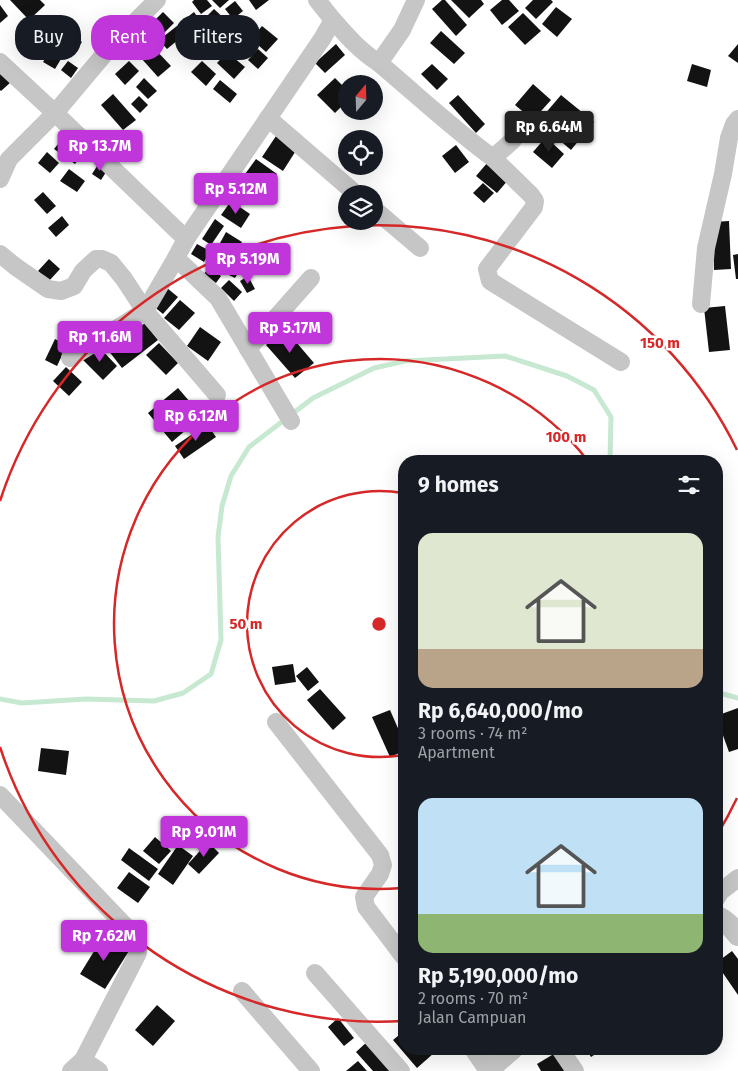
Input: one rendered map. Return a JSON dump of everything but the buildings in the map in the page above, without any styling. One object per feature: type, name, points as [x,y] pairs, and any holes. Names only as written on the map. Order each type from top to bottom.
[{"type":"street","points":[[0,179],[9,159],[55,113],[112,45],[157,0]]},
{"type":"street","points":[[317,0],[351,40],[369,57],[379,63],[468,140],[493,158],[535,201],[534,207],[487,269],[490,281],[621,362]]},
{"type":"street","points":[[379,63],[402,30],[416,0]]},
{"type":"street","points":[[70,358],[145,311],[186,239],[333,20]]},
{"type":"street","points":[[0,62],[186,239]]},
{"type":"street","points":[[268,118],[346,185]]},
{"type":"street","points":[[701,304],[706,248],[729,138],[738,119]]},
{"type":"street","points":[[493,158],[519,132]]},
{"type":"street","points":[[383,216],[420,248]]},
{"type":"street","points":[[0,254],[48,288],[61,291],[74,286],[83,271],[96,259],[111,263],[145,311],[217,395]]},
{"type":"street","points":[[176,258],[218,298],[291,421]]},
{"type":"street","points":[[248,349],[312,278]]},
{"type":"street","points":[[276,722],[380,855],[383,865],[380,874],[364,897],[366,907],[398,949]]},
{"type":"street","points":[[0,795],[128,929],[137,944],[138,953],[77,1066],[99,1071]]},
{"type":"street","points":[[723,890],[738,878]]},
{"type":"street","points":[[723,920],[738,935]]},
{"type":"street","points":[[315,973],[401,1071]]},
{"type":"street","points":[[242,992],[311,1071]]},
{"type":"street","points":[[485,1055],[500,1063]]},
{"type":"street","points":[[564,1055],[574,1071]]},
{"type":"waterway","points":[[0,699],[22,703],[86,699],[154,701],[183,693],[211,674],[221,640],[218,537],[222,506],[231,476],[249,447],[313,398],[374,368],[405,361],[505,356],[567,376],[594,390],[611,417],[610,455]]},
{"type":"waterway","points":[[723,694],[738,698]]}]
